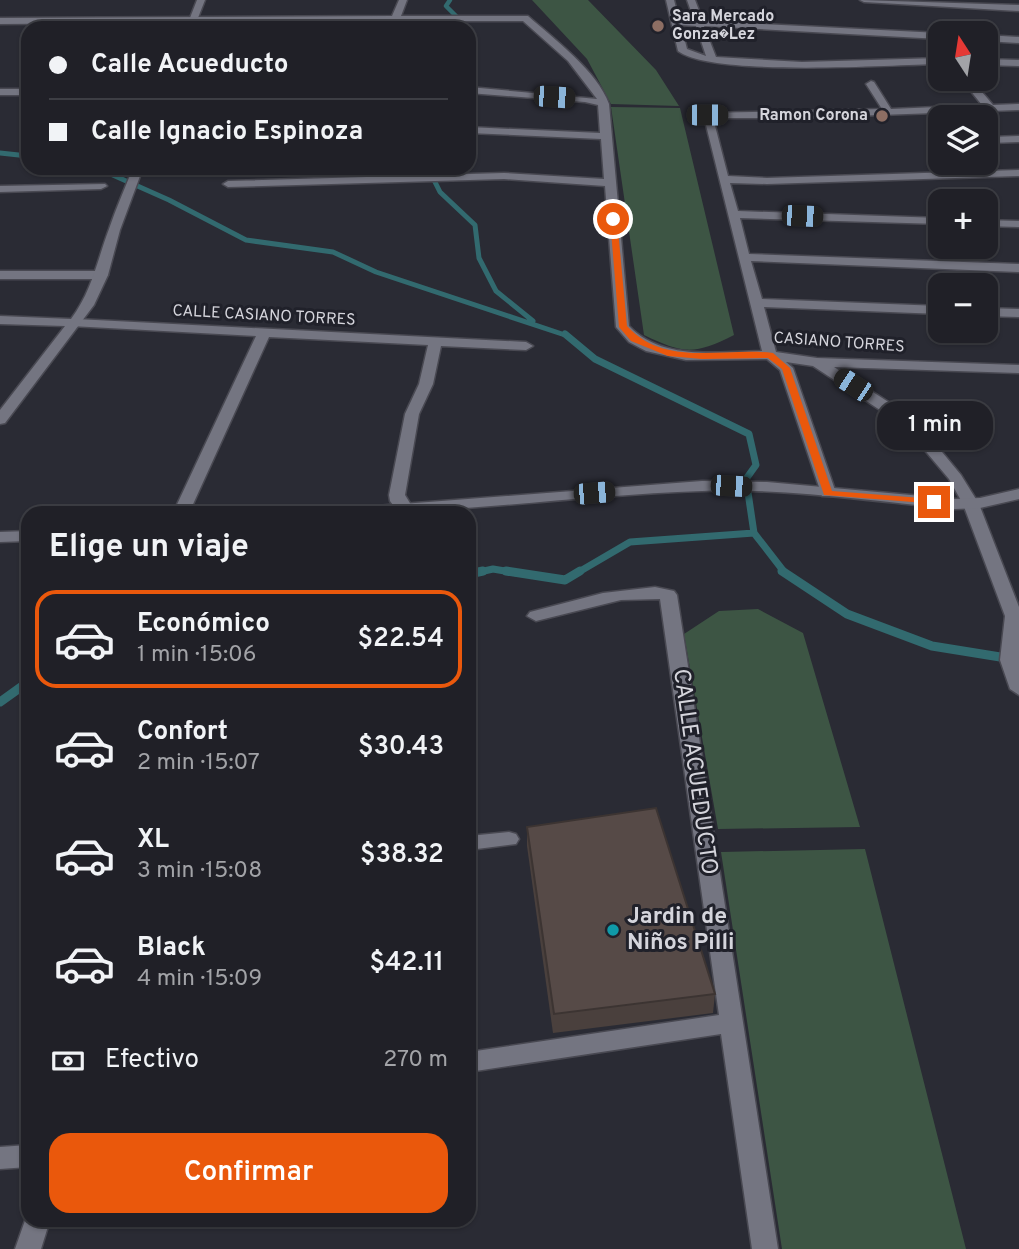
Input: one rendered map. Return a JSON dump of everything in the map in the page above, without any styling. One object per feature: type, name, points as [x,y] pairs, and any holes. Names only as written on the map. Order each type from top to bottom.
[{"type":"street","points":[[192,21],[201,0]]},
{"type":"street","points":[[399,21],[397,14],[403,0]]},
{"type":"street","points":[[712,60],[691,0],[672,0],[685,54],[712,60],[820,66],[928,55]]},
{"type":"street","points":[[864,0],[1019,8]]},
{"type":"street","points":[[902,1],[911,14]]},
{"type":"street","points":[[416,21],[449,17],[525,18],[571,59],[602,96],[610,183],[476,172]]},
{"type":"street","points":[[0,21],[21,21]]},
{"type":"street","points":[[676,22],[926,35]]},
{"type":"street","points":[[918,23],[928,38]]},
{"type":"street","points":[[998,39],[1019,40]]},
{"type":"street","points":[[998,62],[1019,63]]},
{"type":"street","points":[[871,84],[888,111]]},
{"type":"street","points":[[476,91],[585,99],[604,104]]},
{"type":"street","points":[[976,91],[987,105]]},
{"type":"street","points":[[0,92],[21,92]]},
{"type":"street","points":[[998,107],[1019,107]]},
{"type":"street","points":[[828,493],[786,368],[770,355],[707,115],[928,109]]},
{"type":"street","points":[[476,130],[606,135]]},
{"type":"street","points":[[998,140],[1019,139]]},
{"type":"street","points":[[724,179],[767,181],[1019,173]]},
{"type":"street","points":[[0,420],[76,323],[102,275],[114,229],[135,175]]},
{"type":"street","points":[[228,184],[504,176]]},
{"type":"street","name":"CASIANO TORRES","points":[[610,183],[623,327],[641,343],[668,354],[710,357],[770,355],[817,362],[1019,369]]},
{"type":"street","points":[[0,189],[102,186]]},
{"type":"street","points":[[733,214],[928,221]]},
{"type":"street","points":[[998,223],[1019,224]]},
{"type":"street","points":[[744,257],[1019,268]]},
{"type":"street","points":[[0,275],[102,275]]},
{"type":"street","points":[[757,303],[928,310]]},
{"type":"street","points":[[998,312],[1019,313]]},
{"type":"street","name":"CALLE CASIANO TORRES","points":[[0,320],[526,346]]},
{"type":"street","points":[[184,506],[264,334]]},
{"type":"street","points":[[402,506],[398,501],[399,481],[412,414],[426,384],[435,343]]},
{"type":"street","points":[[817,362],[889,408],[917,430],[940,454],[971,504],[1017,617],[1009,657],[1019,689]]},
{"type":"street","points":[[461,506],[648,489],[731,486],[971,504],[1019,494]]},
{"type":"street","points":[[0,537],[21,536]]},
{"type":"street","name":"CALLE ACUEDUCTO","points":[[536,616],[638,592],[668,595],[765,1249]]},
{"type":"street","points":[[476,842],[509,839]]},
{"type":"street","points":[[476,1061],[731,1023]]},
{"type":"street","points":[[0,1158],[21,1156]]},
{"type":"street","points":[[28,1249],[35,1227]]},
{"type":"green space","points":[[532,0],[588,0],[656,70],[679,106],[611,104],[587,59]]},
{"type":"green space","points":[[611,107],[680,108],[734,335],[709,346],[689,350],[669,346],[644,335]]},
{"type":"green space","points":[[758,609],[803,633],[860,827],[718,829],[684,634],[719,611]]},
{"type":"green space","points":[[865,849],[966,1249],[782,1249],[721,852]]},
{"type":"building","name":"Jardin de Niños Pilli","points":[[656,808],[715,994],[554,1014],[527,827]]},
{"type":"waterway","points":[[450,0],[446,6],[461,21]]},
{"type":"waterway","points":[[0,153],[21,155]]},
{"type":"waterway","points":[[113,175],[169,200],[246,240],[333,252],[376,272],[567,336]]},
{"type":"waterway","points":[[432,175],[440,192],[475,225],[479,258],[496,291],[533,321]]},
{"type":"waterway","points":[[567,336],[595,359],[749,434],[756,465],[746,479],[754,533]]},
{"type":"waterway","points":[[577,573],[630,542],[754,533]]},
{"type":"waterway","points":[[754,533],[785,573]]},
{"type":"waterway","points":[[476,573],[493,569],[517,573]]},
{"type":"waterway","points":[[476,572],[483,571]]},
{"type":"waterway","points":[[506,571],[565,580],[580,571]]},
{"type":"waterway","points":[[785,573],[847,614],[932,646],[1019,660]]},
{"type":"waterway","points":[[0,702],[21,687]]},
{"type":"place","name":"Sara Mercado Gonza�Lez","points":[[658,26]]},
{"type":"place","name":"Ramon Corona","points":[[882,116]]},
{"type":"place","name":"Jardin de Niños Pilli","points":[[613,930]]},
{"type":"route","points":[[613,219],[623,327],[626,332],[651,348],[668,354],[702,357],[770,355],[786,368],[828,493],[934,502]]}]
